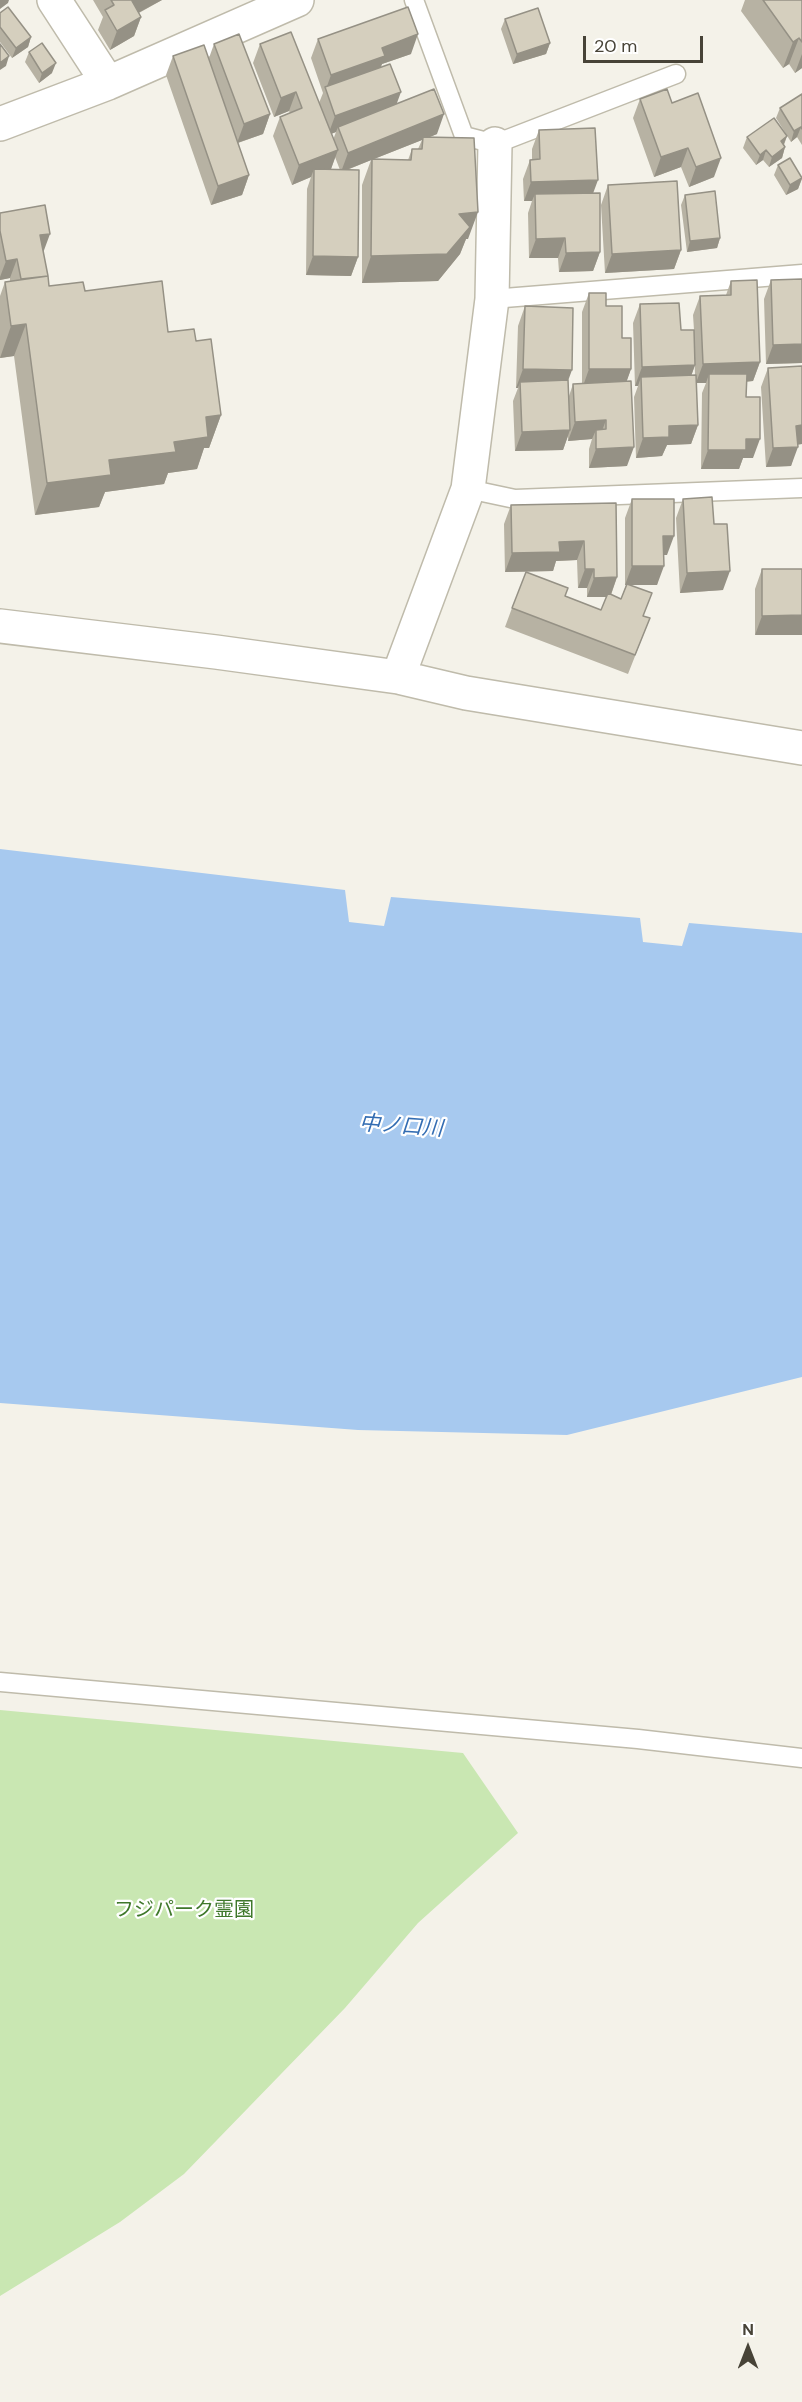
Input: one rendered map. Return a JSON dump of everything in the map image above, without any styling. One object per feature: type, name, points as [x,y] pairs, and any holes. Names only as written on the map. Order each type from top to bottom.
[{"type":"street","points":[[54,0],[108,83]]},
{"type":"street","points":[[0,124],[108,83],[297,0]]},
{"type":"street","points":[[398,677],[468,489],[492,299],[495,144]]},
{"type":"street","points":[[0,626],[398,677],[466,693],[802,748]]},
{"type":"lane","points":[[414,0],[464,136],[495,144],[676,74]]},
{"type":"lane","points":[[492,299],[802,274]]},
{"type":"lane","points":[[468,489],[515,499],[802,488]]},
{"type":"lane","points":[[0,1682],[615,1737],[802,1758]]},
{"type":"green space","name":"フジパーク霊園","points":[[0,1710],[463,1753],[518,1833],[418,1923],[345,2008],[184,2174],[120,2222],[0,2296]]},
{"type":"water","name":"中ノ口川","points":[[0,849],[345,890],[349,922],[384,926],[391,897],[640,918],[643,942],[682,946],[689,923],[802,933],[802,1377],[567,1435],[358,1430],[0,1403]]},
{"type":"building","points":[[111,0],[134,0],[132,1],[141,17],[117,31],[105,10],[114,5]]},
{"type":"building","points":[[763,0],[802,0],[802,42],[799,38],[793,42]]},
{"type":"building","points":[[8,7],[31,37],[16,48],[0,27],[0,13]]},
{"type":"building","points":[[408,7],[418,34],[382,48],[385,56],[331,75],[318,39]]},
{"type":"building","points":[[538,8],[550,43],[517,54],[505,19]]},
{"type":"building","points":[[291,32],[338,150],[299,165],[280,117],[302,108],[296,92],[281,98],[260,44]]},
{"type":"building","points":[[239,34],[270,114],[244,124],[214,44]]},
{"type":"building","points":[[42,43],[56,63],[42,73],[29,52]]},
{"type":"building","points":[[0,44],[9,56],[0,63]]},
{"type":"building","points":[[204,45],[249,175],[218,186],[173,56]]},
{"type":"building","points":[[390,64],[401,92],[335,116],[325,87]]},
{"type":"building","points":[[434,89],[444,114],[348,153],[338,127]]},
{"type":"building","points":[[667,89],[672,103],[698,93],[721,158],[696,167],[688,148],[661,157],[640,99]]},
{"type":"building","points":[[802,94],[802,129],[801,127],[794,131],[780,108]]},
{"type":"building","points":[[774,118],[787,136],[781,141],[785,147],[772,157],[766,150],[760,155],[747,137]]},
{"type":"building","points":[[595,128],[598,180],[531,182],[530,160],[540,159],[539,130]]},
{"type":"building","points":[[423,137],[474,138],[478,212],[459,214],[470,227],[447,254],[371,256],[372,159],[411,160],[412,149],[422,149]]},
{"type":"building","points":[[790,158],[802,178],[790,185],[778,165]]},
{"type":"building","points":[[314,169],[359,170],[358,257],[313,256]]},
{"type":"building","points":[[677,181],[681,250],[612,254],[608,185]]},
{"type":"building","points":[[715,191],[720,238],[690,241],[685,195]]},
{"type":"building","points":[[600,193],[600,252],[566,253],[565,238],[536,239],[535,194]]},
{"type":"building","points":[[45,205],[50,234],[40,235],[48,276],[21,279],[17,259],[6,261],[0,231],[0,213]]},
{"type":"building","points":[[48,276],[49,286],[83,282],[85,291],[162,281],[168,332],[194,329],[196,341],[211,339],[221,415],[206,417],[208,437],[174,442],[176,452],[109,460],[111,475],[47,483],[26,324],[11,326],[5,282]]},
{"type":"building","points":[[802,279],[802,344],[773,345],[771,280]]},
{"type":"building","points":[[757,280],[760,362],[703,364],[700,296],[731,295],[731,281]]},
{"type":"building","points":[[589,293],[606,293],[606,306],[622,306],[622,338],[631,338],[631,369],[589,369]]},
{"type":"building","points":[[679,303],[681,330],[694,330],[695,365],[642,367],[640,304]]},
{"type":"building","points":[[525,306],[573,308],[572,370],[523,369]]},
{"type":"building","points":[[802,366],[802,425],[796,426],[798,447],[773,448],[768,368]]},
{"type":"building","points":[[709,374],[747,374],[746,397],[760,397],[760,439],[746,439],[746,450],[708,450]]},
{"type":"building","points":[[696,375],[698,425],[669,426],[669,437],[643,438],[641,377]]},
{"type":"building","points":[[568,380],[570,430],[522,432],[520,382]]},
{"type":"building","points":[[631,381],[634,447],[596,449],[596,430],[606,429],[606,420],[575,422],[573,384]]},
{"type":"building","points":[[712,497],[714,524],[727,524],[730,571],[687,573],[683,499]]},
{"type":"building","points":[[632,499],[674,499],[674,536],[663,536],[664,566],[632,566]]},
{"type":"building","points":[[616,503],[617,577],[594,578],[594,569],[585,569],[584,541],[559,542],[560,552],[512,553],[511,505]]},
{"type":"building","points":[[762,569],[802,569],[802,615],[762,616]]},
{"type":"building","points":[[526,572],[568,588],[565,596],[601,610],[608,593],[621,599],[627,584],[652,593],[643,616],[650,618],[635,655],[512,608]]}]
